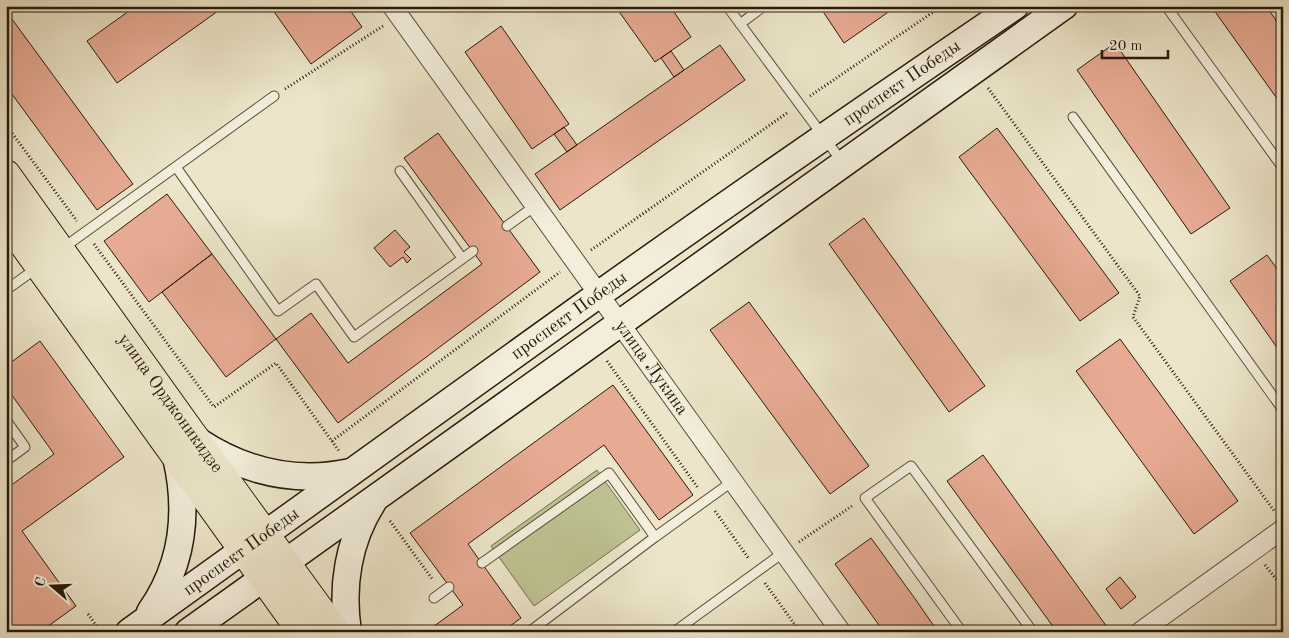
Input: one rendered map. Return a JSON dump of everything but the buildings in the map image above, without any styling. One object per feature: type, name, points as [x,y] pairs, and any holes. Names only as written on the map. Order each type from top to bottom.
[{"type":"main road","name":"проспект Победы","points":[[136,626],[354,472],[599,294],[1015,6]]},
{"type":"main road","name":"проспект Победы","points":[[188,632],[1064,6]]},
{"type":"main road","name":"улица Орджоникидзе","points":[[6,174],[336,632]]},
{"type":"main road","name":"улица Орджоникидзе","points":[[6,220],[302,632]]},
{"type":"main road","points":[[198,441],[227,458],[276,474],[310,477],[354,472]]},
{"type":"main road","points":[[136,626],[155,605],[168,579],[178,552],[183,514],[183,495],[181,476],[176,458]]},
{"type":"main road","points":[[348,632],[345,599],[349,561],[360,525],[374,499]]},
{"type":"street","name":"улица Лукина","points":[[396,11],[841,632]]},
{"type":"street","points":[[1140,632],[1254,550],[1280,522]]},
{"type":"lane","points":[[727,6],[844,164]]},
{"type":"lane","points":[[740,24],[764,6]]},
{"type":"lane","points":[[1166,6],[1283,168]]},
{"type":"lane","points":[[61,250],[274,96]]},
{"type":"lane","points":[[1073,117],[1283,410]]},
{"type":"lane","points":[[176,168],[278,311],[316,284],[354,337],[473,251]]},
{"type":"lane","points":[[400,171],[462,258]]},
{"type":"lane","points":[[507,226],[535,206]]},
{"type":"lane","points":[[6,290],[39,266]]},
{"type":"lane","points":[[6,420],[25,447],[6,460]]},
{"type":"lane","points":[[962,632],[865,498],[911,466],[1032,632]]},
{"type":"lane","points":[[482,563],[608,472],[655,537]]},
{"type":"lane","points":[[529,632],[733,481]]},
{"type":"lane","points":[[674,632],[784,552]]},
{"type":"lane","points":[[434,598],[450,587]]},
{"type":"path","points":[[799,104],[942,6]]},
{"type":"path","points":[[274,96],[396,11]]},
{"type":"path","points":[[985,83],[1140,296],[1133,317],[1280,522]]},
{"type":"path","points":[[6,125],[214,407],[276,363]]},
{"type":"path","points":[[607,360],[800,632]]},
{"type":"path","points":[[784,552],[865,498]]},
{"type":"path","points":[[1254,550],[1283,588]]},
{"type":"path","points":[[88,614],[101,632]]},
{"type":"green space","points":[[597,470],[640,530],[534,606],[491,546]]}]
